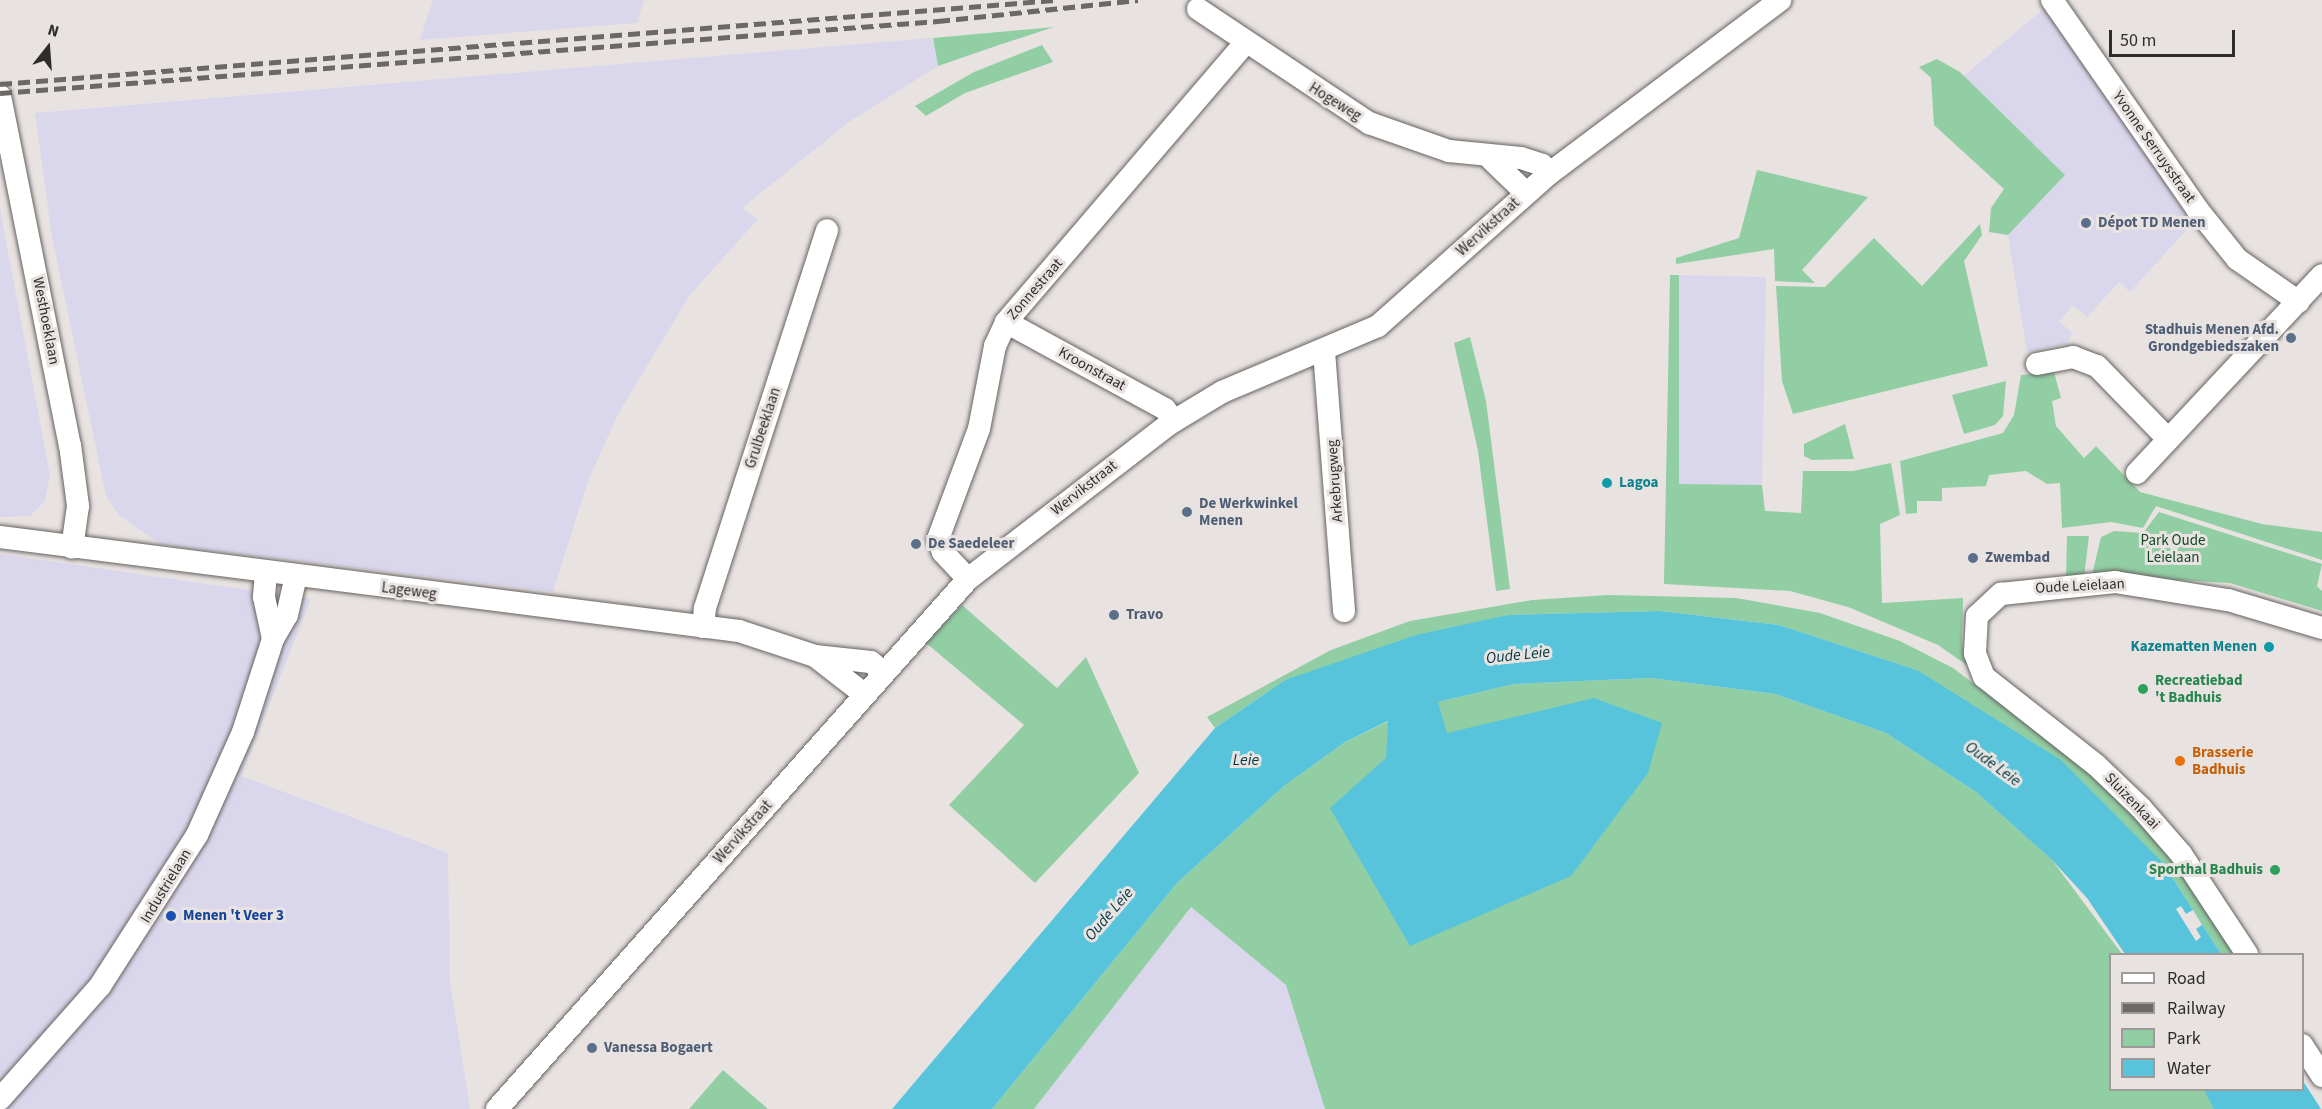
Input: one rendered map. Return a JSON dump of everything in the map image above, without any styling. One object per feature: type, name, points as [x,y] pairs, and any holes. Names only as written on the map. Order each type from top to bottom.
[{"type":"street","name":"Wervikstraat","points":[[497,1109],[864,694],[882,670],[968,579],[1174,421],[1222,392],[1324,351],[1378,326],[1550,173],[1780,0]]},
{"type":"street","name":"Yvonne Serruysstraat","points":[[2052,0],[2197,209],[2237,259],[2299,302]]},
{"type":"street","name":"Hogeweg","points":[[1198,9],[1369,123],[1410,140],[1490,158],[1521,158],[1542,165],[1550,173]]},
{"type":"street","name":"Zonnestraat","points":[[968,579],[943,552],[938,539],[979,429],[995,346],[1006,322],[1245,42]]},
{"type":"street","name":"Westhoeklaan","points":[[0,96],[70,445],[78,506],[72,548]]},
{"type":"street","points":[[1490,158],[1526,193]]},
{"type":"street","name":"Grulbeeklaan","points":[[703,627],[705,608],[827,230]]},
{"type":"street","points":[[2137,473],[2322,275]]},
{"type":"street","name":"Kroonstraat","points":[[1006,322],[1165,409],[1174,421]]},
{"type":"street","name":"Arkebrugweg","points":[[1324,351],[1344,611]]},
{"type":"street","points":[[2037,364],[2073,357],[2097,366],[2168,439]]},
{"type":"street","name":"Lageweg","points":[[0,537],[296,577],[703,627],[773,639],[815,656],[864,694]]},
{"type":"street","points":[[266,573],[264,597],[273,639]]},
{"type":"street","name":"Industrielaan","points":[[0,1099],[72,1024],[168,883],[218,791],[273,639],[287,615],[296,577]]},
{"type":"street","name":"Oude Leielaan","points":[[1984,677],[1975,653],[1977,616],[2001,594],[2023,590],[2115,582],[2166,587],[2322,628]]},
{"type":"street","name":"Lageweg","points":[[815,656],[872,662],[882,670]]},
{"type":"street","name":"Sluizenkaai","points":[[1984,677],[2096,765],[2141,808],[2181,855],[2246,953]]},
{"type":"street","points":[[2304,1048],[2322,1076]]},
{"type":"shaded area","points":[[433,0],[644,0],[637,23],[420,40]]},
{"type":"shaded area","points":[[2049,4],[2192,224],[2130,292],[2119,282],[2087,317],[2073,306],[2059,321],[2072,333],[2067,344],[2027,352],[2008,235],[2065,175],[1964,76]]},
{"type":"shaded area","points":[[932,38],[938,66],[849,122],[742,208],[758,219],[690,295],[617,416],[587,484],[553,592],[160,544],[119,515],[106,496],[52,237],[35,113]]},
{"type":"shaded area","points":[[0,209],[50,475],[45,501],[30,516],[0,517]]},
{"type":"shaded area","points":[[1679,275],[1766,277],[1762,485],[1679,485]]},
{"type":"shaded area","points":[[0,554],[311,599],[241,776],[448,853],[450,981],[470,1109],[0,1109]]},
{"type":"shaded area","points":[[1191,907],[1286,985],[1325,1109],[1034,1109]]},
{"type":"green space","points":[[1054,27],[999,45],[938,66],[933,38]]},
{"type":"green space","points":[[1042,45],[1053,62],[965,93],[926,116],[915,106],[974,72]]},
{"type":"green space","points":[[1937,59],[1960,72],[2065,175],[2008,235],[1989,232],[1991,208],[2004,189],[1934,125],[1931,78],[1919,67]]},
{"type":"green space","points":[[1757,170],[1868,197],[1802,270],[1815,283],[1775,281],[1774,249],[1676,264],[1676,258],[1739,238]]},
{"type":"green space","points":[[1980,224],[1982,235],[1964,261],[1988,366],[1793,414],[1782,381],[1776,286],[1825,287],[1874,238],[1922,286]]},
{"type":"green space","points":[[1670,275],[1679,275],[1679,484],[1762,485],[1765,511],[1801,513],[1803,471],[1853,471],[1891,463],[1900,515],[1880,524],[1882,603],[1963,598],[1962,645],[1971,668],[1938,645],[1848,607],[1790,591],[1664,584]]},
{"type":"green space","points":[[1470,337],[1486,401],[1510,589],[1496,591],[1478,451],[1454,343]]},
{"type":"green space","points":[[2054,372],[2061,398],[2052,401],[2056,426],[2084,458],[2096,446],[2140,492],[2262,524],[2322,532],[2322,560],[2156,506],[2143,528],[2111,522],[2062,528],[2060,483],[2047,484],[2026,471],[1989,475],[1986,486],[1942,488],[1942,501],[1917,501],[1917,513],[1906,514],[1900,461],[2003,433],[2014,415],[2021,375]]},
{"type":"green space","points":[[2006,381],[2003,416],[1995,425],[1964,434],[1952,395]]},
{"type":"green space","points":[[1845,424],[1854,459],[1812,460],[1804,456],[1804,444]]},
{"type":"green space","name":"Park Oude Leielaan","points":[[2159,512],[2322,564],[2317,586],[2322,591],[2322,611],[2230,583],[2092,575],[2101,537],[2114,531],[2143,533]]},
{"type":"green space","points":[[2067,536],[2089,536],[2084,578],[2066,580]]},
{"type":"green space","points":[[1608,595],[1736,598],[1820,613],[1900,641],[1953,668],[2094,774],[2172,858],[2237,953],[2220,953],[2163,863],[1917,670],[1779,625],[1660,611],[1508,615],[1285,680],[1215,728],[1207,717],[1331,650],[1410,621],[1532,600]]},
{"type":"green space","points":[[962,605],[1057,688],[1086,657],[1139,773],[1035,883],[949,805],[1024,725],[926,643]]},
{"type":"green space","points":[[1651,678],[1775,694],[1886,733],[1976,792],[2052,860],[2121,953],[2109,953],[2109,1091],[2205,1091],[2215,1109],[1325,1109],[1286,985],[1191,907],[1034,1109],[992,1109],[1178,882],[1284,786],[1345,742],[1421,706],[1514,684]]},
{"type":"green space","points":[[723,1070],[768,1109],[689,1109]]},
{"type":"water","name":"Leie","points":[[1660,611],[1779,625],[1917,670],[2061,760],[2163,863],[2220,953],[2124,953],[2087,898],[2052,860],[1976,792],[1886,733],[1775,694],[1651,678],[1514,684],[1438,702],[1447,733],[1594,698],[1662,723],[1648,773],[1571,876],[1410,946],[1330,808],[1386,758],[1388,721],[1345,742],[1284,786],[1178,882],[992,1109],[892,1109],[1215,728],[1285,680],[1416,635],[1508,615]]},
{"type":"water","points":[[2304,1083],[2321,1109],[2214,1109],[2205,1091],[2304,1091]]},
{"type":"pier","points":[[2181,906],[2186,914],[2193,910],[2202,925],[2196,929],[2201,937],[2196,941],[2176,909]]},
{"type":"railway","points":[[0,84],[1055,0]]},
{"type":"railway","points":[[0,93],[938,21],[1138,0]]},
{"type":"place","name":"Dépot TD Menen","points":[[2086,223]]},
{"type":"place","name":"Stadhuis Menen Afd. Grondgebiedszaken","points":[[2291,338]]},
{"type":"place","name":"Lagoa","points":[[1607,483]]},
{"type":"place","name":"De Werkwinkel Menen","points":[[1187,512]]},
{"type":"place","name":"De Saedeleer","points":[[916,544]]},
{"type":"place","name":"Zwembad","points":[[1973,558]]},
{"type":"place","name":"Travo","points":[[1114,615]]},
{"type":"place","name":"Kazematten Menen","points":[[2269,647]]},
{"type":"place","name":"Recreatiebad 't Badhuis","points":[[2143,689]]},
{"type":"place","name":"Brasserie Badhuis","points":[[2180,761]]},
{"type":"place","name":"Sporthal Badhuis","points":[[2275,870]]},
{"type":"place","name":"Menen 't Veer 3","points":[[171,916]]},
{"type":"place","name":"Vanessa Bogaert","points":[[592,1048]]},
{"type":"water label","name":"Oude Leie","points":[[1518,655]]},
{"type":"water label","name":"Oude Leie","points":[[1993,764]]},
{"type":"water label","name":"Oude Leie","points":[[1109,914]]}]
